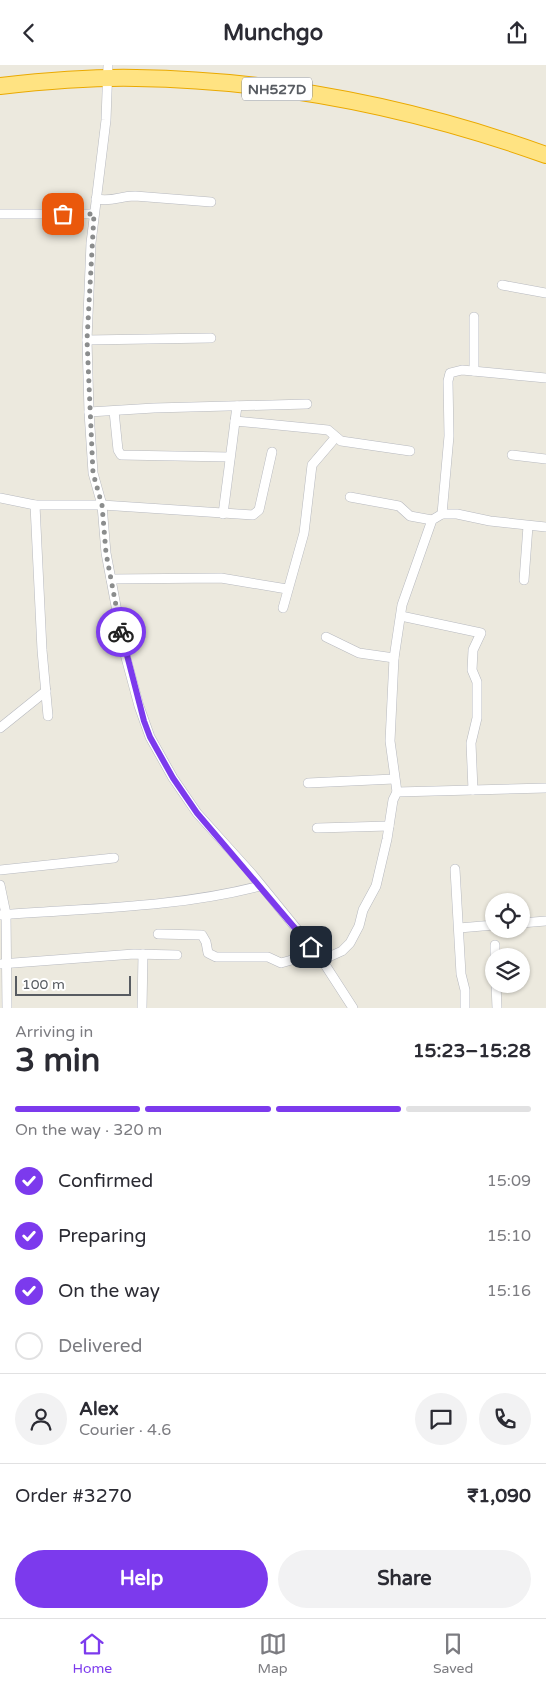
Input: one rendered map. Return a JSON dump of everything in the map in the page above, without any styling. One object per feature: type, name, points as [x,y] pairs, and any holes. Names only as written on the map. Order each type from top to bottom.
[{"type":"highway","name":"NH527D","points":[[0,85],[109,72],[142,78],[224,83],[325,97],[427,118],[546,155]]},
{"type":"street","points":[[109,72],[94,214],[87,340],[93,473],[102,505],[111,579],[125,654],[139,706],[150,737],[173,778],[197,813],[319,957],[353,1008]]},
{"type":"street","points":[[96,199],[110,201],[124,196],[135,196],[211,202]]},
{"type":"street","points":[[0,214],[94,214]]},
{"type":"street","points":[[502,285],[546,293]]},
{"type":"street","points":[[474,317],[474,371]]},
{"type":"street","points":[[87,340],[211,338]]},
{"type":"street","points":[[442,514],[449,436],[448,378],[452,371],[474,371],[546,378]]},
{"type":"street","points":[[89,412],[307,403]]},
{"type":"street","points":[[223,514],[237,406]]},
{"type":"street","points":[[114,411],[118,450],[122,455],[229,457]]},
{"type":"street","points":[[235,421],[328,429],[335,438],[346,443],[410,451]]},
{"type":"street","points":[[282,608],[304,533],[312,465],[335,438]]},
{"type":"street","points":[[0,498],[35,505],[102,505],[249,516],[258,513],[272,452]]},
{"type":"street","points":[[512,455],[546,459]]},
{"type":"street","points":[[350,497],[399,506],[410,516],[432,520]]},
{"type":"street","points":[[35,505],[48,716]]},
{"type":"street","points":[[158,935],[202,935],[210,955],[216,957],[268,957],[281,963],[342,951],[350,943],[359,926],[363,910],[376,886],[396,792],[390,718],[394,657],[405,596],[432,520],[442,514],[546,527]]},
{"type":"street","points":[[524,580],[528,526]]},
{"type":"street","points":[[111,579],[221,578],[287,589]]},
{"type":"street","points":[[401,617],[481,633],[474,650],[472,672],[477,682],[477,718],[472,743],[473,790]]},
{"type":"street","points":[[326,637],[359,653],[394,657]]},
{"type":"street","points":[[0,728],[46,691]]},
{"type":"street","points":[[308,783],[394,779]]},
{"type":"street","points":[[396,792],[546,788]]},
{"type":"street","points":[[317,828],[389,825]]},
{"type":"street","points":[[0,870],[114,858]]},
{"type":"street","points":[[455,869],[465,1008]]},
{"type":"street","points":[[0,885],[7,1008]]},
{"type":"street","points":[[3,914],[170,904],[218,897],[260,886]]},
{"type":"street","points":[[530,922],[546,921]]},
{"type":"street","points":[[460,928],[485,926]]},
{"type":"street","points":[[3,963],[143,954],[177,955]]},
{"type":"street","points":[[142,1008],[143,954]]},
{"type":"street","points":[[496,993],[497,1008]]},
{"type":"way so far","points":[[63,214],[94,214],[87,340],[89,412],[93,473],[102,505],[106,553],[121,632]]},
{"type":"route","points":[[121,632],[134,689],[144,721],[150,737],[173,778],[197,813],[252,874],[311,947]]}]
